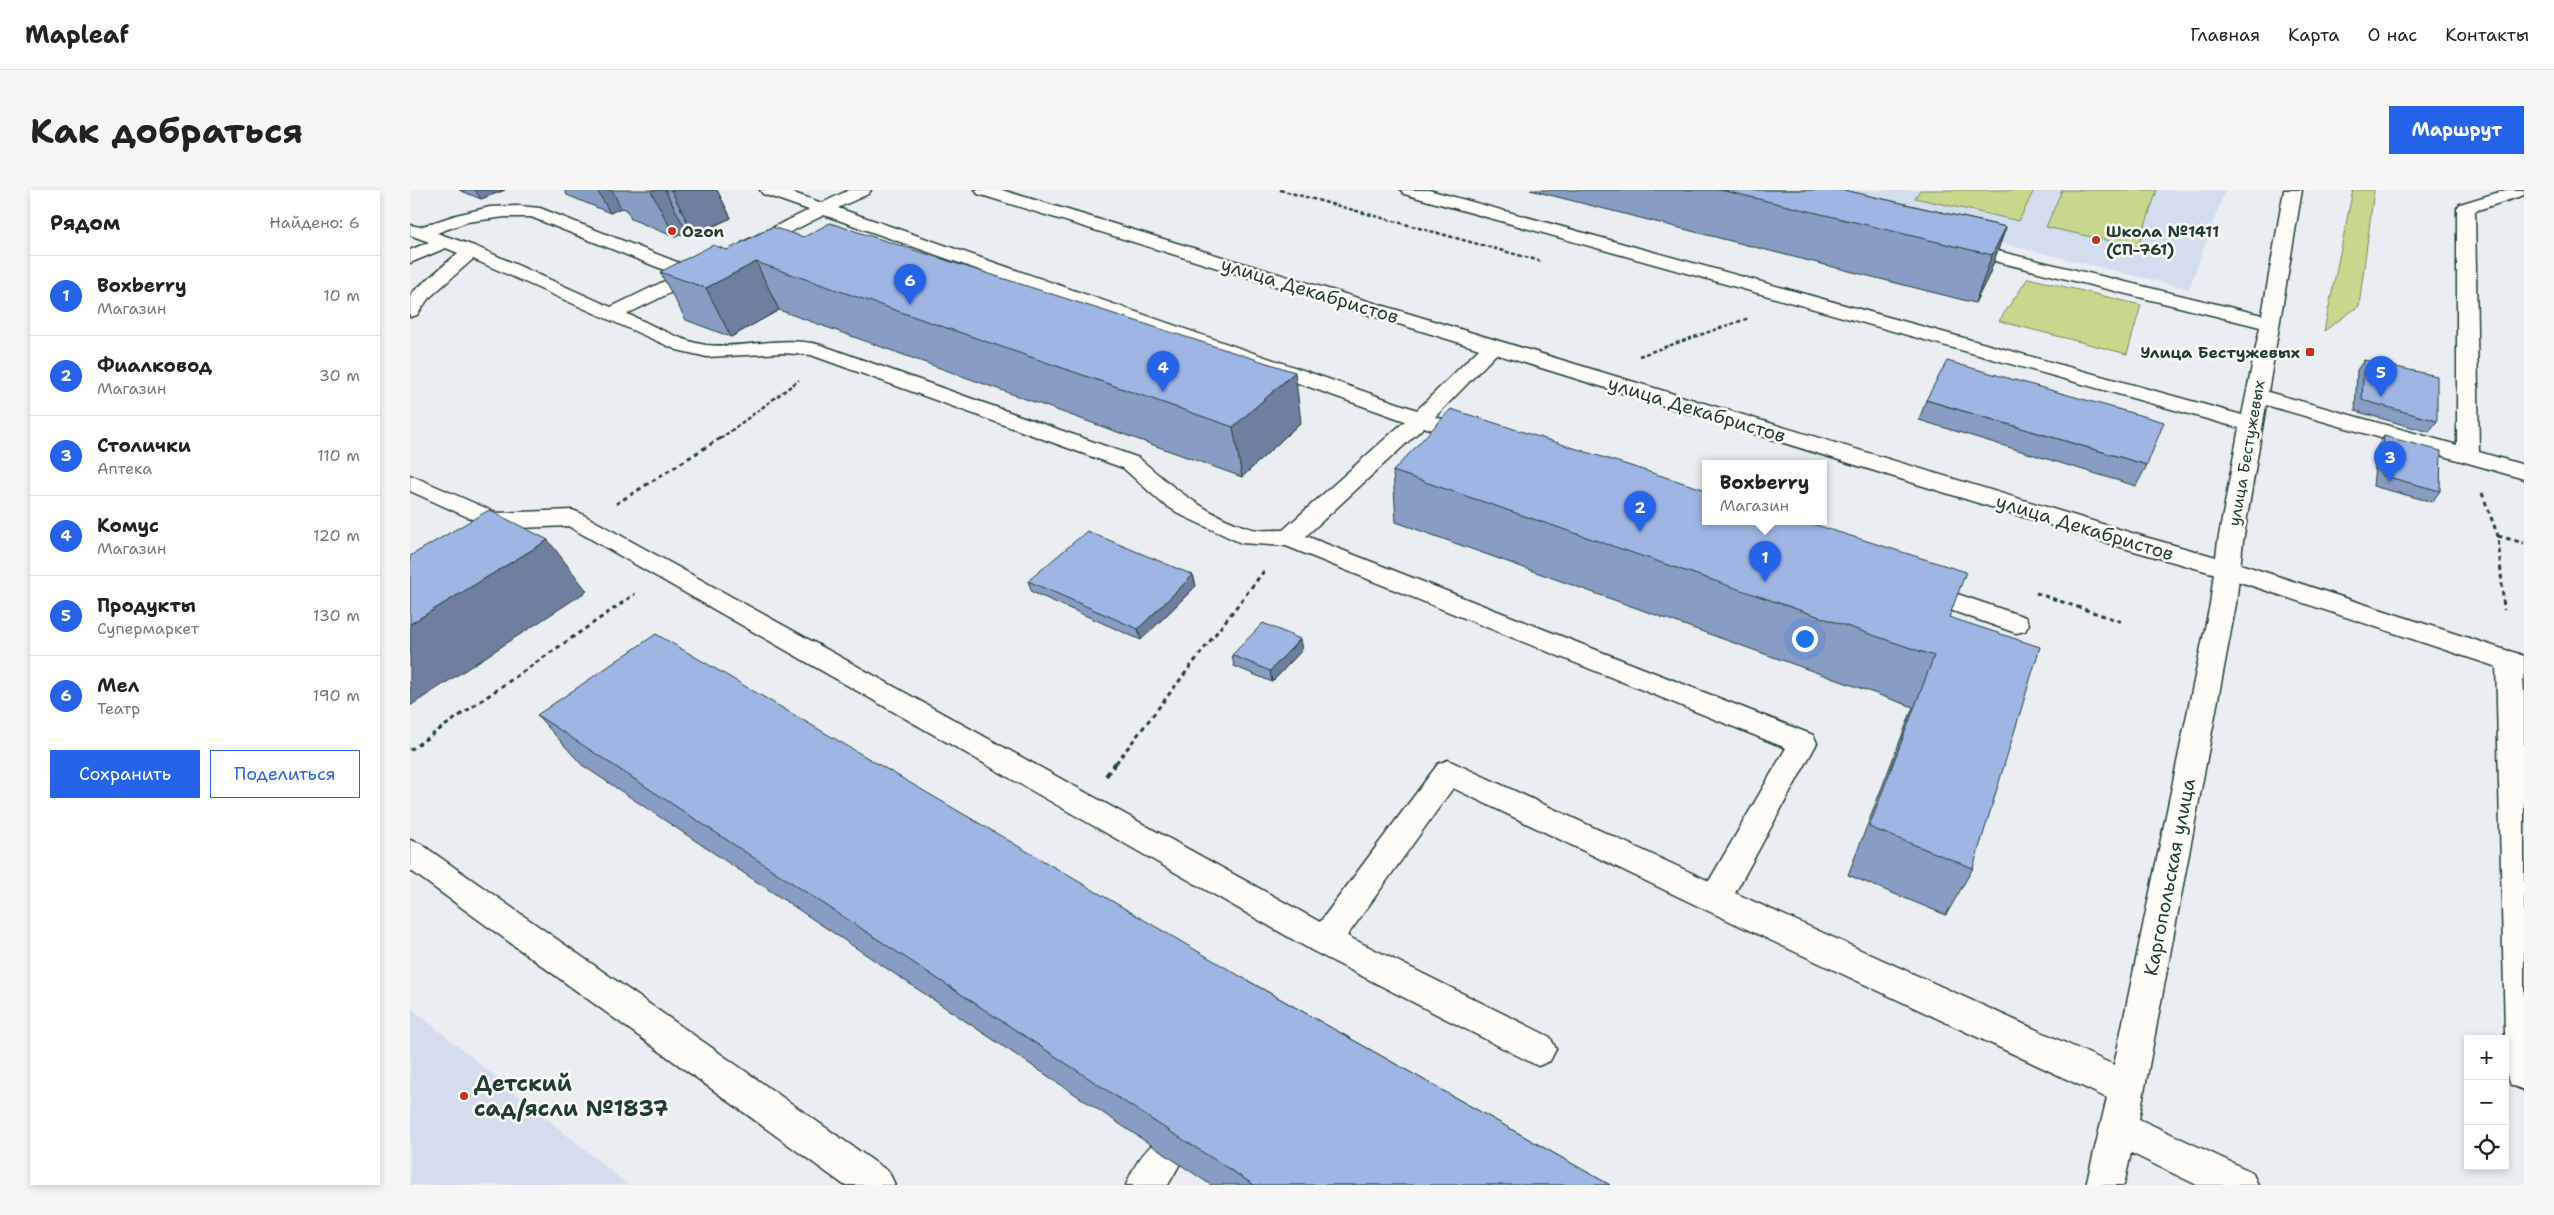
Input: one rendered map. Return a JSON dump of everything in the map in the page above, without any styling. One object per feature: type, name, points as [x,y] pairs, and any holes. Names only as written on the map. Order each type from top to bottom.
[{"type":"main road","points":[[769,190],[1457,431]]},
{"type":"main road","points":[[737,252],[862,190]]},
{"type":"main road","name":"улица Декабристов","points":[[984,190],[2117,537],[2225,568],[2516,663]]},
{"type":"main road","points":[[1410,190],[2251,424]]},
{"type":"main road","name":"улица Бестужевых","points":[[2225,568],[2269,323],[2282,269],[2293,190]]},
{"type":"main road","points":[[2468,457],[2466,208],[2524,190]]},
{"type":"main road","points":[[416,231],[478,215],[510,210],[534,212],[692,274]]},
{"type":"main road","points":[[416,231],[471,251],[684,346],[707,351],[782,348],[814,349],[1131,463],[1170,498],[1191,511],[1250,537],[1289,538],[1803,743],[1715,900]]},
{"type":"main road","points":[[410,257],[446,242]]},
{"type":"main road","points":[[1944,243],[2269,323]]},
{"type":"main road","points":[[410,311],[421,295],[471,251]]},
{"type":"main road","points":[[611,314],[719,261]]},
{"type":"main road","points":[[1289,538],[1420,418],[1493,346]]},
{"type":"main road","points":[[2256,395],[2524,472]]},
{"type":"main road","points":[[410,482],[494,521],[572,518],[584,524],[1325,941],[1538,1049]]},
{"type":"main road","name":"Каргопольская улица","points":[[2105,1185],[2128,1089],[2223,604],[2225,568]]},
{"type":"main road","points":[[1894,582],[2016,624]]},
{"type":"main road","points":[[2516,663],[2524,1073]]},
{"type":"main road","points":[[1325,941],[1448,772],[1715,900],[2128,1089]]},
{"type":"main road","points":[[410,853],[876,1185]]},
{"type":"main road","points":[[2118,1128],[2239,1185]]},
{"type":"path","points":[[1636,357],[1804,300]]},
{"type":"path","points":[[584,524],[764,409],[828,355]]},
{"type":"path","points":[[2468,457],[2498,536],[2504,610]]},
{"type":"path","points":[[2498,536],[2524,544]]},
{"type":"path","points":[[1083,805],[1289,538]]},
{"type":"path","points":[[410,750],[668,571]]},
{"type":"path","points":[[2016,624],[2020,588],[2122,622]]},
{"type":"shaded area","name":"Школа №1411 (СП-761)","points":[[1782,190],[2225,190],[2189,289]]},
{"type":"shaded area","name":"Детский сад/ясли №1837","points":[[410,1007],[628,1185],[410,1185]]},
{"type":"green space","points":[[1920,190],[2034,190],[2019,221],[1915,198]]},
{"type":"green space","points":[[2062,190],[2157,190],[2138,247],[2046,227]]},
{"type":"green space","points":[[2353,190],[2374,190],[2359,306],[2324,331]]},
{"type":"green space","points":[[2028,278],[2141,305],[2127,354],[1999,321]]},
{"type":"building","points":[[1721,190],[1844,190],[2006,227],[1992,255]]},
{"type":"building","points":[[830,223],[1295,372],[1233,427],[756,262],[706,288],[660,272],[713,245],[727,250],[772,227],[804,237]]},
{"type":"building","points":[[2364,360],[2437,376],[2437,421],[2362,400]]},
{"type":"building","points":[[1947,361],[2164,422],[2147,465],[1926,400]]},
{"type":"building","points":[[1451,409],[1702,489],[1702,525],[1816,525],[1966,572],[1949,617],[2040,647],[1973,868],[1869,827],[1934,656],[1393,471]]},
{"type":"building","points":[[2384,436],[2441,451],[2440,491],[2381,475]]},
{"type":"building","points":[[489,510],[548,540],[410,624],[410,556]]},
{"type":"building","points":[[1087,531],[1193,575],[1138,629],[1028,581]]},
{"type":"building","points":[[1263,623],[1300,639],[1270,671],[1232,655]]},
{"type":"building","points":[[656,634],[1245,979],[1610,1185],[1254,1185],[1146,1116],[537,715]]},
{"type":"place","name":"Ozon","points":[[672,231]]},
{"type":"place","name":"Школа №1411 (СП-761)","points":[[2096,240]]},
{"type":"place","name":"Мел","points":[[910,305]]},
{"type":"place","name":"Улица Бестужевых","points":[[2310,352]]},
{"type":"place","name":"Комус","points":[[1163,392]]},
{"type":"place","name":"Продукты","points":[[2381,397]]},
{"type":"place","name":"Столички","points":[[2390,482]]},
{"type":"place","name":"Фиалковод","points":[[1640,532]]},
{"type":"place","name":"Boxberry","points":[[1765,582]]},
{"type":"place","name":"Детский сад/ясли №1837","points":[[464,1096]]}]
